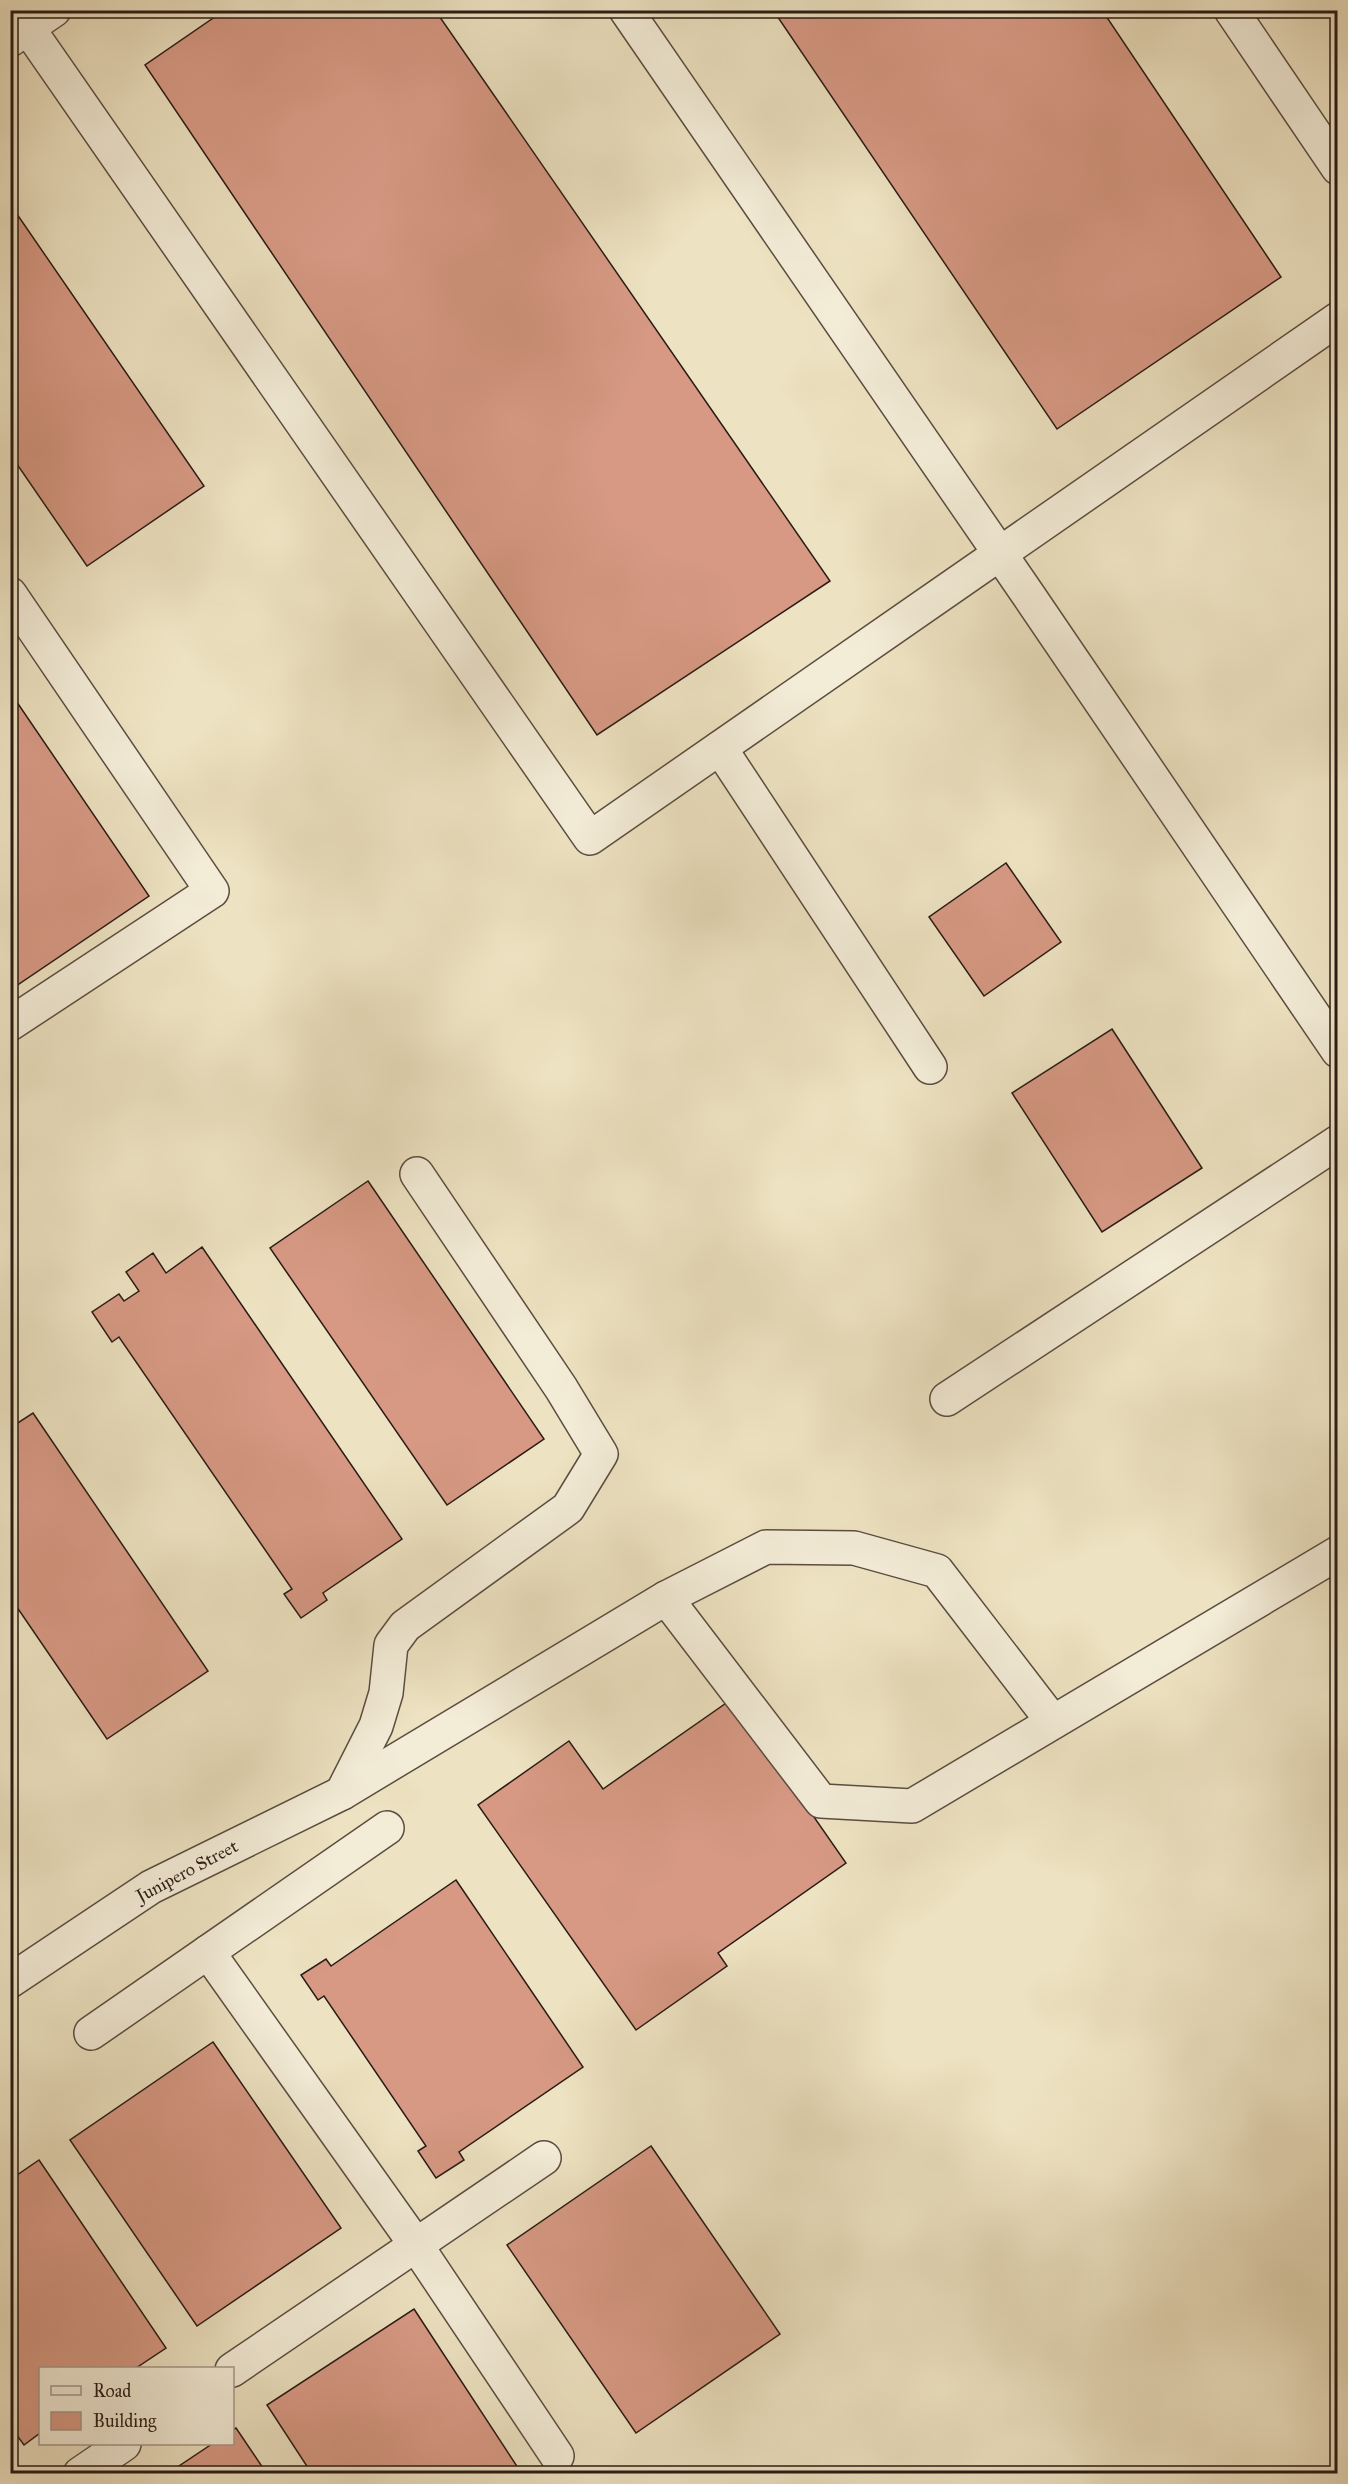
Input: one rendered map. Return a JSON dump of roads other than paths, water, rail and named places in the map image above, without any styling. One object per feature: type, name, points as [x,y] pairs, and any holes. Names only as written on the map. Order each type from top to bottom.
[{"type":"street","points":[[626,10],[1000,553],[1338,1051]]},
{"type":"street","points":[[1231,10],[1338,168]]},
{"type":"street","points":[[31,26],[590,838],[1338,319]]},
{"type":"street","points":[[10,594],[212,891],[10,1024]]},
{"type":"street","points":[[720,748],[930,1067]]},
{"type":"street","points":[[947,1399],[1338,1142]]},
{"type":"street","points":[[342,1793],[376,1726],[386,1693],[391,1645],[405,1626],[568,1509],[601,1454],[561,1388],[417,1174]]},
{"type":"street","name":"Junipero Street","points":[[10,1981],[151,1887],[342,1793],[666,1598],[766,1547],[854,1548],[937,1571],[1053,1722]]},
{"type":"street","points":[[666,1598],[821,1801],[912,1806],[1338,1553]]},
{"type":"street","points":[[91,2033],[387,1828]]},
{"type":"street","points":[[208,1952],[416,2245],[556,2456]]},
{"type":"street","points":[[234,2369],[544,2157]]},
{"type":"street","points":[[80,2474],[123,2445]]}]
